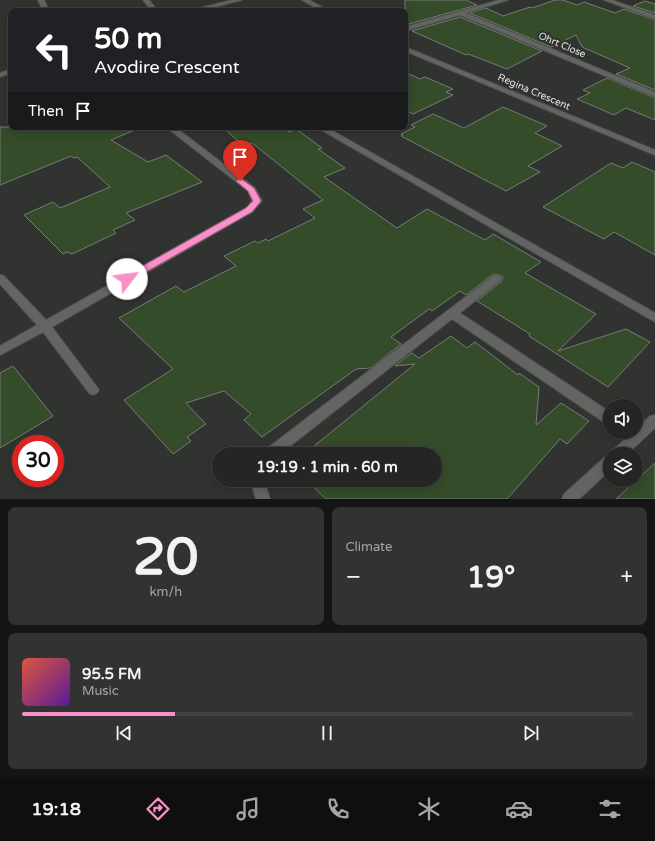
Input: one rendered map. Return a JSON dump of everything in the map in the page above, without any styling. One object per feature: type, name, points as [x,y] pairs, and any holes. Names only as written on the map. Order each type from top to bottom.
[{"type":"street","points":[[146,0],[153,8]]},
{"type":"street","points":[[204,8],[239,0]]},
{"type":"street","points":[[305,0],[320,8]]},
{"type":"street","points":[[408,28],[505,0]]},
{"type":"street","points":[[607,0],[655,17]]},
{"type":"street","name":"Ohrt Close","points":[[460,13],[655,95]]},
{"type":"street","name":"Regina Crescent","points":[[408,50],[655,153]]},
{"type":"street","points":[[0,351],[249,210],[257,201],[252,190],[174,130]]},
{"type":"street","points":[[325,130],[655,318]]},
{"type":"street","points":[[0,278],[45,326],[93,390]]},
{"type":"street","points":[[279,447],[498,278]]},
{"type":"street","points":[[452,313],[603,414]]},
{"type":"street","points":[[643,428],[655,420]]},
{"type":"street","points":[[569,499],[603,467]]},
{"type":"street","points":[[259,487],[263,499]]},
{"type":"building","points":[[405,0],[466,0],[477,5],[408,24],[408,8],[405,8]]},
{"type":"building","points":[[555,0],[563,0],[577,5],[584,2],[615,13],[624,9],[655,20],[655,90],[616,74],[630,68],[582,47],[576,35],[551,47],[470,13],[486,8],[503,16]]},
{"type":"building","points":[[645,1],[655,4],[655,13],[633,6]]},
{"type":"building","points":[[460,17],[542,51],[507,69],[468,54],[466,55],[412,31]]},
{"type":"building","points":[[408,73],[420,79],[425,77],[453,89],[446,92],[453,95],[413,114],[408,112]]},
{"type":"building","points":[[607,78],[655,98],[655,120],[626,108],[614,115],[577,99],[590,93],[583,90]]},
{"type":"building","points":[[503,107],[547,126],[535,133],[562,146],[528,166],[540,172],[506,191],[401,136],[403,135],[401,134],[415,127],[411,125],[433,114],[464,128]]},
{"type":"building","points":[[0,127],[8,127],[8,130],[135,130],[111,140],[148,162],[166,155],[202,182],[126,213],[135,220],[113,230],[116,233],[72,254],[67,252],[63,254],[24,215],[53,202],[60,208],[110,187],[77,157],[74,158],[71,156],[0,185]]},
{"type":"building","points":[[225,130],[291,130],[288,131],[289,132],[297,130],[322,148],[318,149],[345,168],[324,177],[397,228],[427,209],[485,240],[493,234],[541,262],[525,273],[596,314],[558,351],[626,329],[650,342],[608,387],[529,336],[530,334],[477,301],[502,281],[503,277],[497,274],[492,275],[466,295],[460,291],[432,311],[429,309],[391,337],[401,344],[371,368],[356,369],[262,437],[244,420],[251,414],[224,391],[186,403],[206,424],[187,437],[191,441],[173,454],[124,400],[173,369],[119,318],[176,286],[184,292],[236,266],[224,256],[255,241],[258,243],[266,239],[268,241],[315,218],[303,209],[323,200],[252,143],[244,146]]},
{"type":"building","points":[[632,162],[655,172],[655,255],[614,232],[604,239],[543,207],[611,163],[623,168]]},
{"type":"building","points":[[451,336],[467,348],[475,342],[518,375],[519,373],[539,387],[536,425],[561,403],[589,421],[567,444],[560,439],[507,499],[326,499],[313,487],[442,487],[442,447],[313,447],[415,364],[395,366],[412,353],[419,358]]},
{"type":"building","points":[[13,366],[53,416],[22,435],[12,435],[12,441],[0,448],[0,373]]},
{"type":"building","points":[[655,463],[655,499],[616,499],[629,487],[643,487],[643,474]]},
{"type":"route","points":[[127,279],[249,210],[257,201],[252,190],[240,181]]}]
